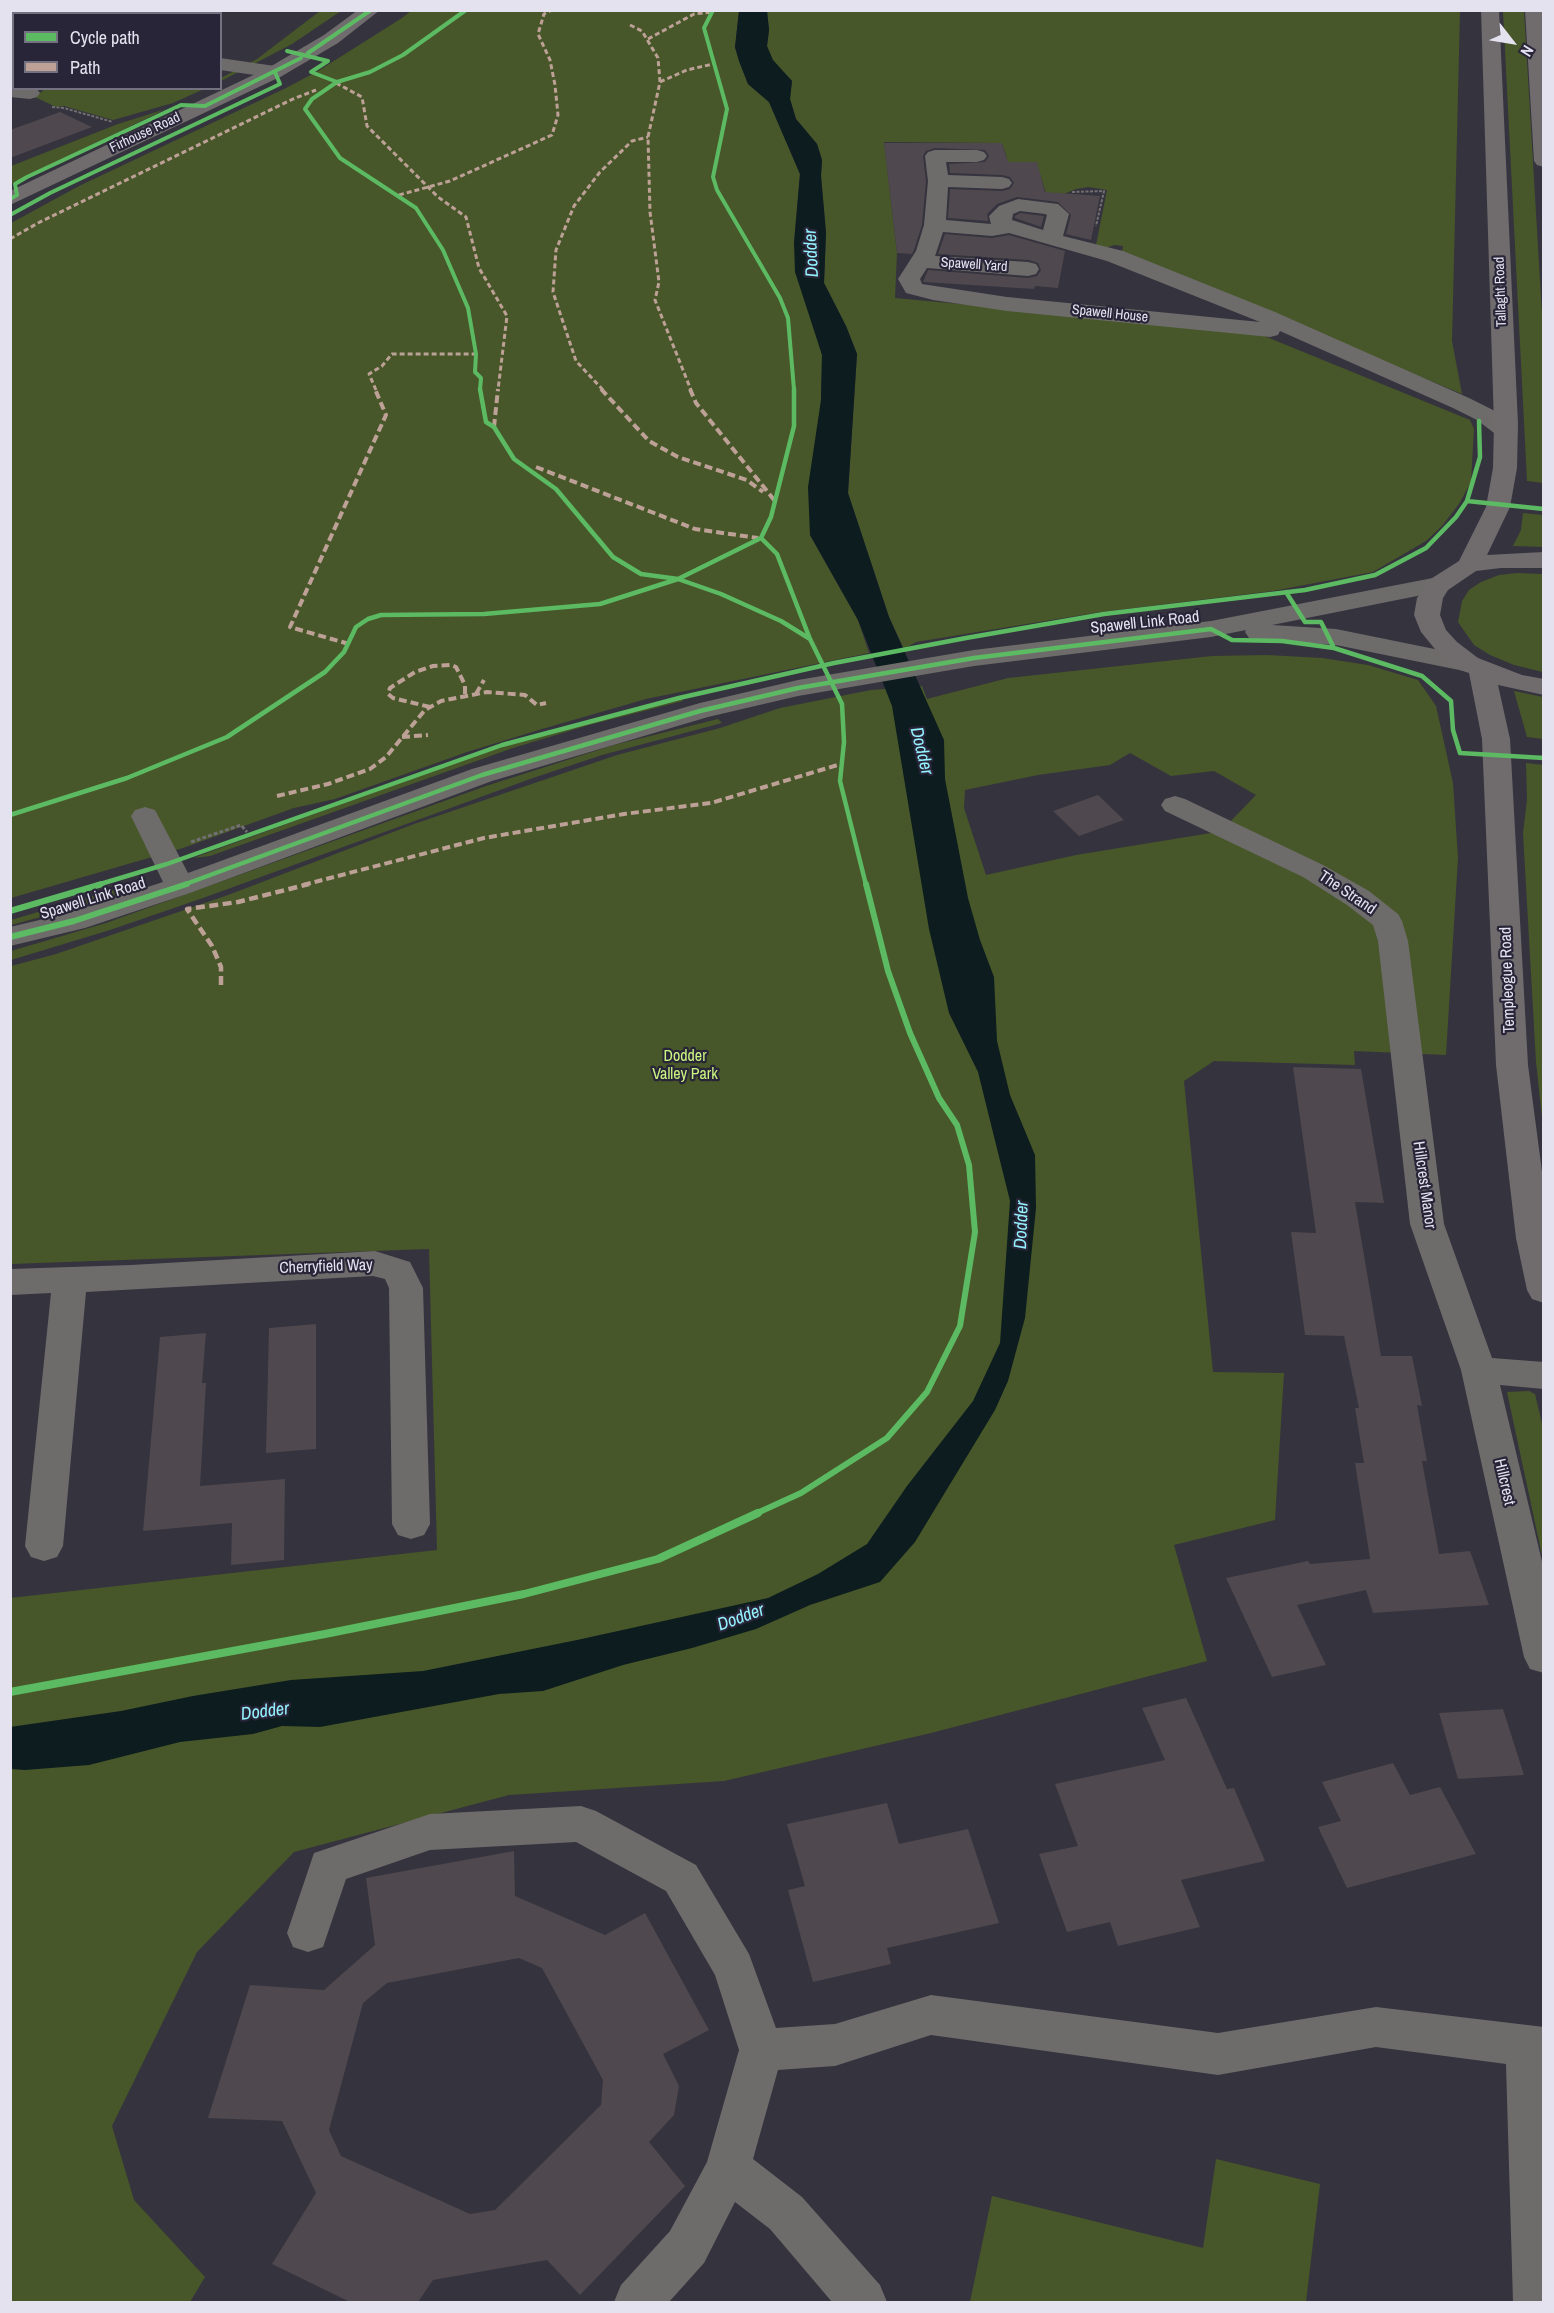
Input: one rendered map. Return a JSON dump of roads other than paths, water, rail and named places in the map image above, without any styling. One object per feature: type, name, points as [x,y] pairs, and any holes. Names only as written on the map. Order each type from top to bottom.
[{"type":"main road","name":"Firhouse Road","points":[[10,199],[275,72],[331,39],[371,10]]},
{"type":"main road","name":"Tallaght Road","points":[[1469,565],[1498,507],[1505,468],[1506,431],[1490,10]]},
{"type":"main road","points":[[1534,10],[1544,161]]},
{"type":"main road","points":[[1544,560],[1501,560],[1469,565],[1438,585],[1430,598],[1427,615],[1434,632],[1448,648],[1476,667],[1516,682],[1544,687]]},
{"type":"main road","name":"Templeogue Road","points":[[1476,667],[1496,739],[1512,1065],[1533,1238],[1544,1290]]},
{"type":"street","points":[[222,63],[275,72]]},
{"type":"street","points":[[10,91],[30,93]]},
{"type":"street","name":"Spawell Yard","points":[[912,286],[909,279],[927,250],[935,225],[938,181],[935,156],[977,156]]},
{"type":"street","points":[[938,181],[1002,183]]},
{"type":"street","points":[[935,225],[1001,228],[1002,224],[999,219],[1006,210],[1012,207],[1031,205],[1050,208],[1058,214],[1040,239]]},
{"type":"street","name":"Spawell House","points":[[1001,228],[1040,239],[1117,251],[1461,403],[1485,415],[1506,431]]},
{"type":"street","name":"Spawell Yard","points":[[919,261],[1028,269]]},
{"type":"street","name":"Spawell House","points":[[912,286],[921,291],[1007,304],[1259,328],[1310,336]]},
{"type":"street","points":[[1461,403],[1488,404],[1498,401],[1504,393]]},
{"type":"street","name":"Spawell Link Road","points":[[10,937],[74,921],[180,886],[233,854],[482,775],[700,711],[798,688],[974,658],[1211,629],[1438,585]]},
{"type":"street","name":"Spawell Link Road","points":[[1211,629],[1336,637],[1476,667]]},
{"type":"street","name":"The Strand","points":[[1175,805],[1313,871],[1358,898],[1387,921],[1393,941],[1409,1063]]},
{"type":"street","points":[[145,816],[180,886]]},
{"type":"street","name":"Hillcrest Manor","points":[[1409,1063],[1427,1224],[1479,1370]]},
{"type":"street","name":"Cherryfield Way","points":[[10,1282],[375,1263],[398,1271],[406,1288],[411,1524]]},
{"type":"street","points":[[44,1546],[70,1280]]},
{"type":"street","points":[[1479,1370],[1544,1376]]},
{"type":"street","name":"Hillcrest","points":[[1479,1370],[1544,1657]]},
{"type":"street","points":[[308,1933],[329,1866],[430,1832],[581,1824],[681,1878],[734,1968],[761,2050],[728,2168],[687,2247],[638,2302]]},
{"type":"street","points":[[761,2050],[835,2045],[931,2015],[1218,2054],[1376,2028],[1536,2047],[1536,2302]]},
{"type":"street","points":[[728,2168],[786,2213],[863,2302]]},
{"type":"water","name":"Dodder","points":[[739,11],[767,11],[769,30],[767,46],[773,60],[792,81],[790,99],[796,119],[817,144],[822,160],[821,176],[826,233],[824,283],[846,326],[857,354],[848,493],[889,617],[944,740],[945,779],[968,898],[994,977],[997,1041],[1010,1095],[1035,1155],[1036,1208],[1025,1318],[1008,1381],[995,1410],[915,1542],[880,1582],[810,1605],[756,1629],[623,1665],[543,1691],[499,1694],[320,1727],[282,1726],[253,1734],[180,1742],[89,1765],[11,1769],[10,1727],[121,1711],[193,1696],[291,1680],[423,1671],[768,1598],[818,1574],[867,1544],[907,1486],[973,1401],[1000,1343],[1010,1201],[978,1072],[949,1013],[929,929],[892,706],[858,620],[810,535],[808,487],[821,400],[822,355],[795,272],[794,243],[800,174],[769,102],[748,84],[739,61],[735,47]]},
{"type":"park label","name":"Dodder Valley Park","points":[[685,1066]]}]
